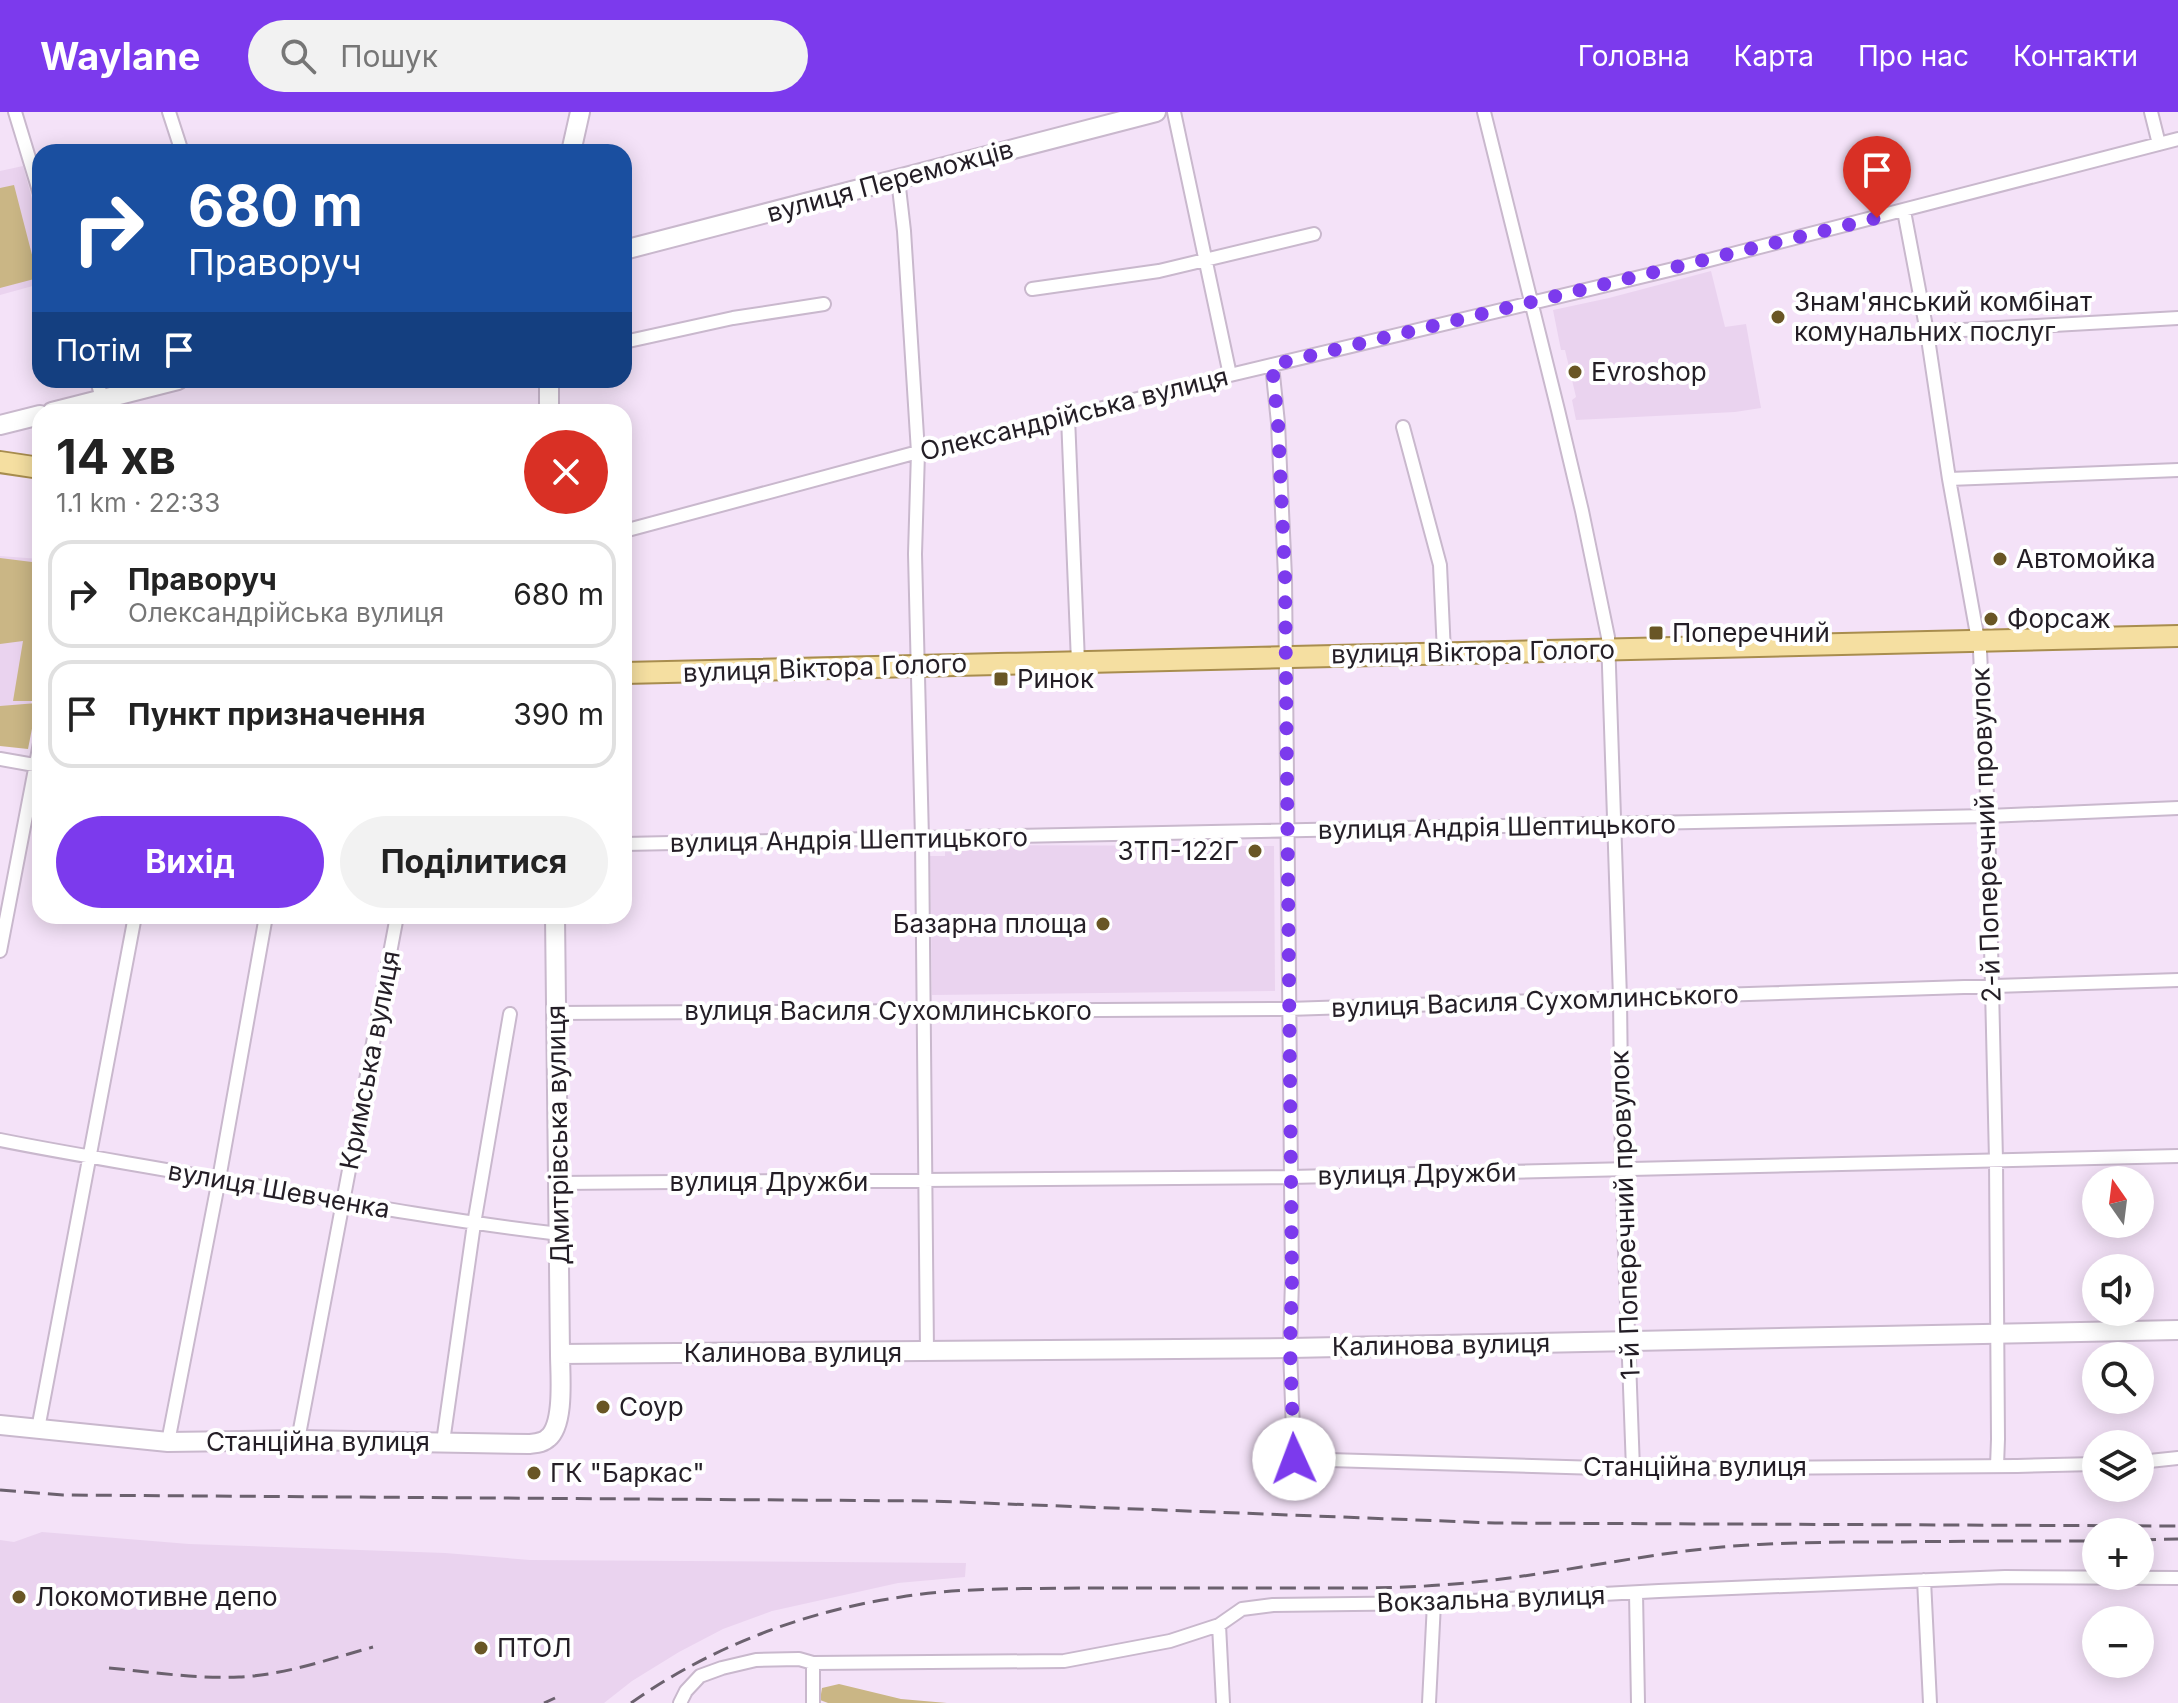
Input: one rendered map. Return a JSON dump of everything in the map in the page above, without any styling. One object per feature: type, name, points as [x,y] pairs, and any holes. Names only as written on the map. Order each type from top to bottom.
[{"type":"main road","points":[[0,462],[32,467]]},
{"type":"main road","name":"вулиця Віктора Голого","points":[[632,673],[2178,636]]},
{"type":"street","points":[[15,112],[32,168]]},
{"type":"street","points":[[169,112],[179,144]]},
{"type":"street","points":[[573,144],[580,112]]},
{"type":"street","name":"вулиця Переможців","points":[[632,248],[1156,112]]},
{"type":"street","points":[[1174,112],[1230,375]]},
{"type":"street","name":"1-й Поперечний провулок","points":[[1484,112],[1533,302],[1608,637],[1633,1469]]},
{"type":"street","points":[[2151,112],[2159,144]]},
{"type":"street","name":"Олександрійська вулиця","points":[[632,529],[918,452],[1904,211],[2178,139]]},
{"type":"street","points":[[898,179],[918,452],[915,554],[922,839],[927,1352]]},
{"type":"street","name":"2-й Поперечний провулок","points":[[1904,211],[1979,642],[1988,816],[1996,1160],[1997,1466]]},
{"type":"street","points":[[1032,289],[1159,271],[1314,234]]},
{"type":"street","points":[[632,340],[733,318],[824,304]]},
{"type":"street","points":[[1927,332],[2178,318]]},
{"type":"street","points":[[1272,365],[1278,423],[1285,577],[1292,1280],[1290,1348]]},
{"type":"street","points":[[99,388],[102,399]]},
{"type":"street","points":[[83,404],[146,388]]},
{"type":"street","points":[[0,425],[32,417]]},
{"type":"street","points":[[1068,417],[1078,662]]},
{"type":"street","points":[[1403,427],[1440,565],[1444,653]]},
{"type":"street","points":[[1949,479],[2178,470]]},
{"type":"street","points":[[0,759],[32,765]]},
{"type":"street","points":[[0,951],[32,795]]},
{"type":"street","name":"вулиця Андрія Шептицького","points":[[632,844],[1988,816],[2178,808]]},
{"type":"street","points":[[38,1429],[134,924]]},
{"type":"street","points":[[168,1442],[265,924]]},
{"type":"street","name":"Кримська вулиця","points":[[298,1440],[395,924]]},
{"type":"street","name":"Дмитрівська вулиця","points":[[555,924],[560,1354]]},
{"type":"street","name":"вулиця Василя Сухомлинського","points":[[557,1013],[1288,1009],[2178,980]]},
{"type":"street","points":[[443,1442],[474,1224],[510,1014]]},
{"type":"street","name":"вулиця Шевченка","points":[[0,1140],[474,1224],[560,1234]]},
{"type":"street","name":"вулиця Дружби","points":[[559,1183],[1290,1177],[2178,1156]]},
{"type":"street","name":"Калинова вулиця","points":[[560,1354],[1290,1348],[2178,1330]]},
{"type":"street","name":"Станційна вулиця","points":[[1290,1348],[1294,1459],[1633,1469],[2082,1464]]},
{"type":"street","name":"Станційна вулиця","points":[[0,1425],[168,1442],[298,1440],[529,1444],[547,1440],[558,1422],[560,1354]]},
{"type":"street","points":[[2154,1461],[2178,1458]]},
{"type":"street","name":"Вокзальна вулиця","points":[[680,1703],[700,1676],[756,1660],[799,1659],[813,1663],[1064,1661],[1170,1641],[1219,1625],[1242,1609],[1273,1605],[1434,1603],[2005,1577],[2178,1578]]},
{"type":"street","points":[[1924,1580],[1930,1703]]},
{"type":"street","points":[[1636,1593],[1638,1703]]},
{"type":"street","points":[[1429,1703],[1434,1603]]},
{"type":"street","points":[[1219,1625],[1223,1703]]},
{"type":"street","points":[[813,1663],[813,1703]]},
{"type":"shaded area","points":[[23,166],[32,199],[32,286],[0,295],[0,171]]},
{"type":"shaded area","points":[[14,185],[32,255],[32,280],[0,288],[0,188]]},
{"type":"shaded area","points":[[1711,271],[1725,327],[1746,324],[1761,408],[1576,420],[1572,400],[1576,397],[1565,350],[1561,350],[1553,310]]},
{"type":"shaded area","points":[[0,556],[32,558],[32,695],[24,748],[0,743]]},
{"type":"shaded area","points":[[0,558],[32,562],[32,701],[13,701],[23,641],[0,644]]},
{"type":"shaded area","points":[[32,703],[28,749],[0,746],[0,706]]},
{"type":"shaded area","name":"Базарна площа","points":[[945,845],[1274,846],[1275,991],[932,995],[930,856],[945,856]]},
{"type":"shaded area","points":[[42,1532],[189,1544],[445,1553],[530,1560],[966,1563],[965,1577],[898,1583],[772,1611],[723,1629],[632,1681],[604,1703],[0,1703],[0,1540],[14,1542]]},
{"type":"shaded area","points":[[839,1684],[901,1699],[947,1703],[828,1703],[820,1700],[822,1688]]},
{"type":"railway","points":[[0,1490],[63,1495],[931,1501],[1495,1523],[2178,1526]]},
{"type":"railway","points":[[2154,1540],[2178,1539]]},
{"type":"railway","points":[[631,1703],[693,1665],[760,1634],[865,1603],[924,1594],[1017,1589],[1402,1587],[1510,1578],[1743,1545],[2082,1541]]},
{"type":"railway","points":[[109,1668],[190,1676],[256,1676],[373,1647]]},
{"type":"railway","points":[[544,1703],[555,1698]]},
{"type":"place","name":"Знам'янський комбінат комунальних послуг","points":[[1778,317]]},
{"type":"place","name":"Evroshop","points":[[1575,372]]},
{"type":"place","name":"Автомойка","points":[[2000,559]]},
{"type":"place","name":"Форсаж","points":[[1991,619]]},
{"type":"place","name":"Поперечний","points":[[1656,633]]},
{"type":"place","name":"Ринок","points":[[1001,679]]},
{"type":"place","name":"ЗТП-122Г","points":[[1255,851]]},
{"type":"place","name":"Базарна площа","points":[[1103,924]]},
{"type":"place","name":"Соур","points":[[603,1407]]},
{"type":"place","name":"ГК \"Баркас\"","points":[[534,1473]]},
{"type":"place","name":"Локомотивне депо","points":[[19,1597]]},
{"type":"place","name":"ПТОЛ","points":[[481,1648]]},
{"type":"route","points":[[1294,1459],[1290,1348],[1292,1280],[1285,577],[1278,423],[1272,365],[1877,218]]}]
